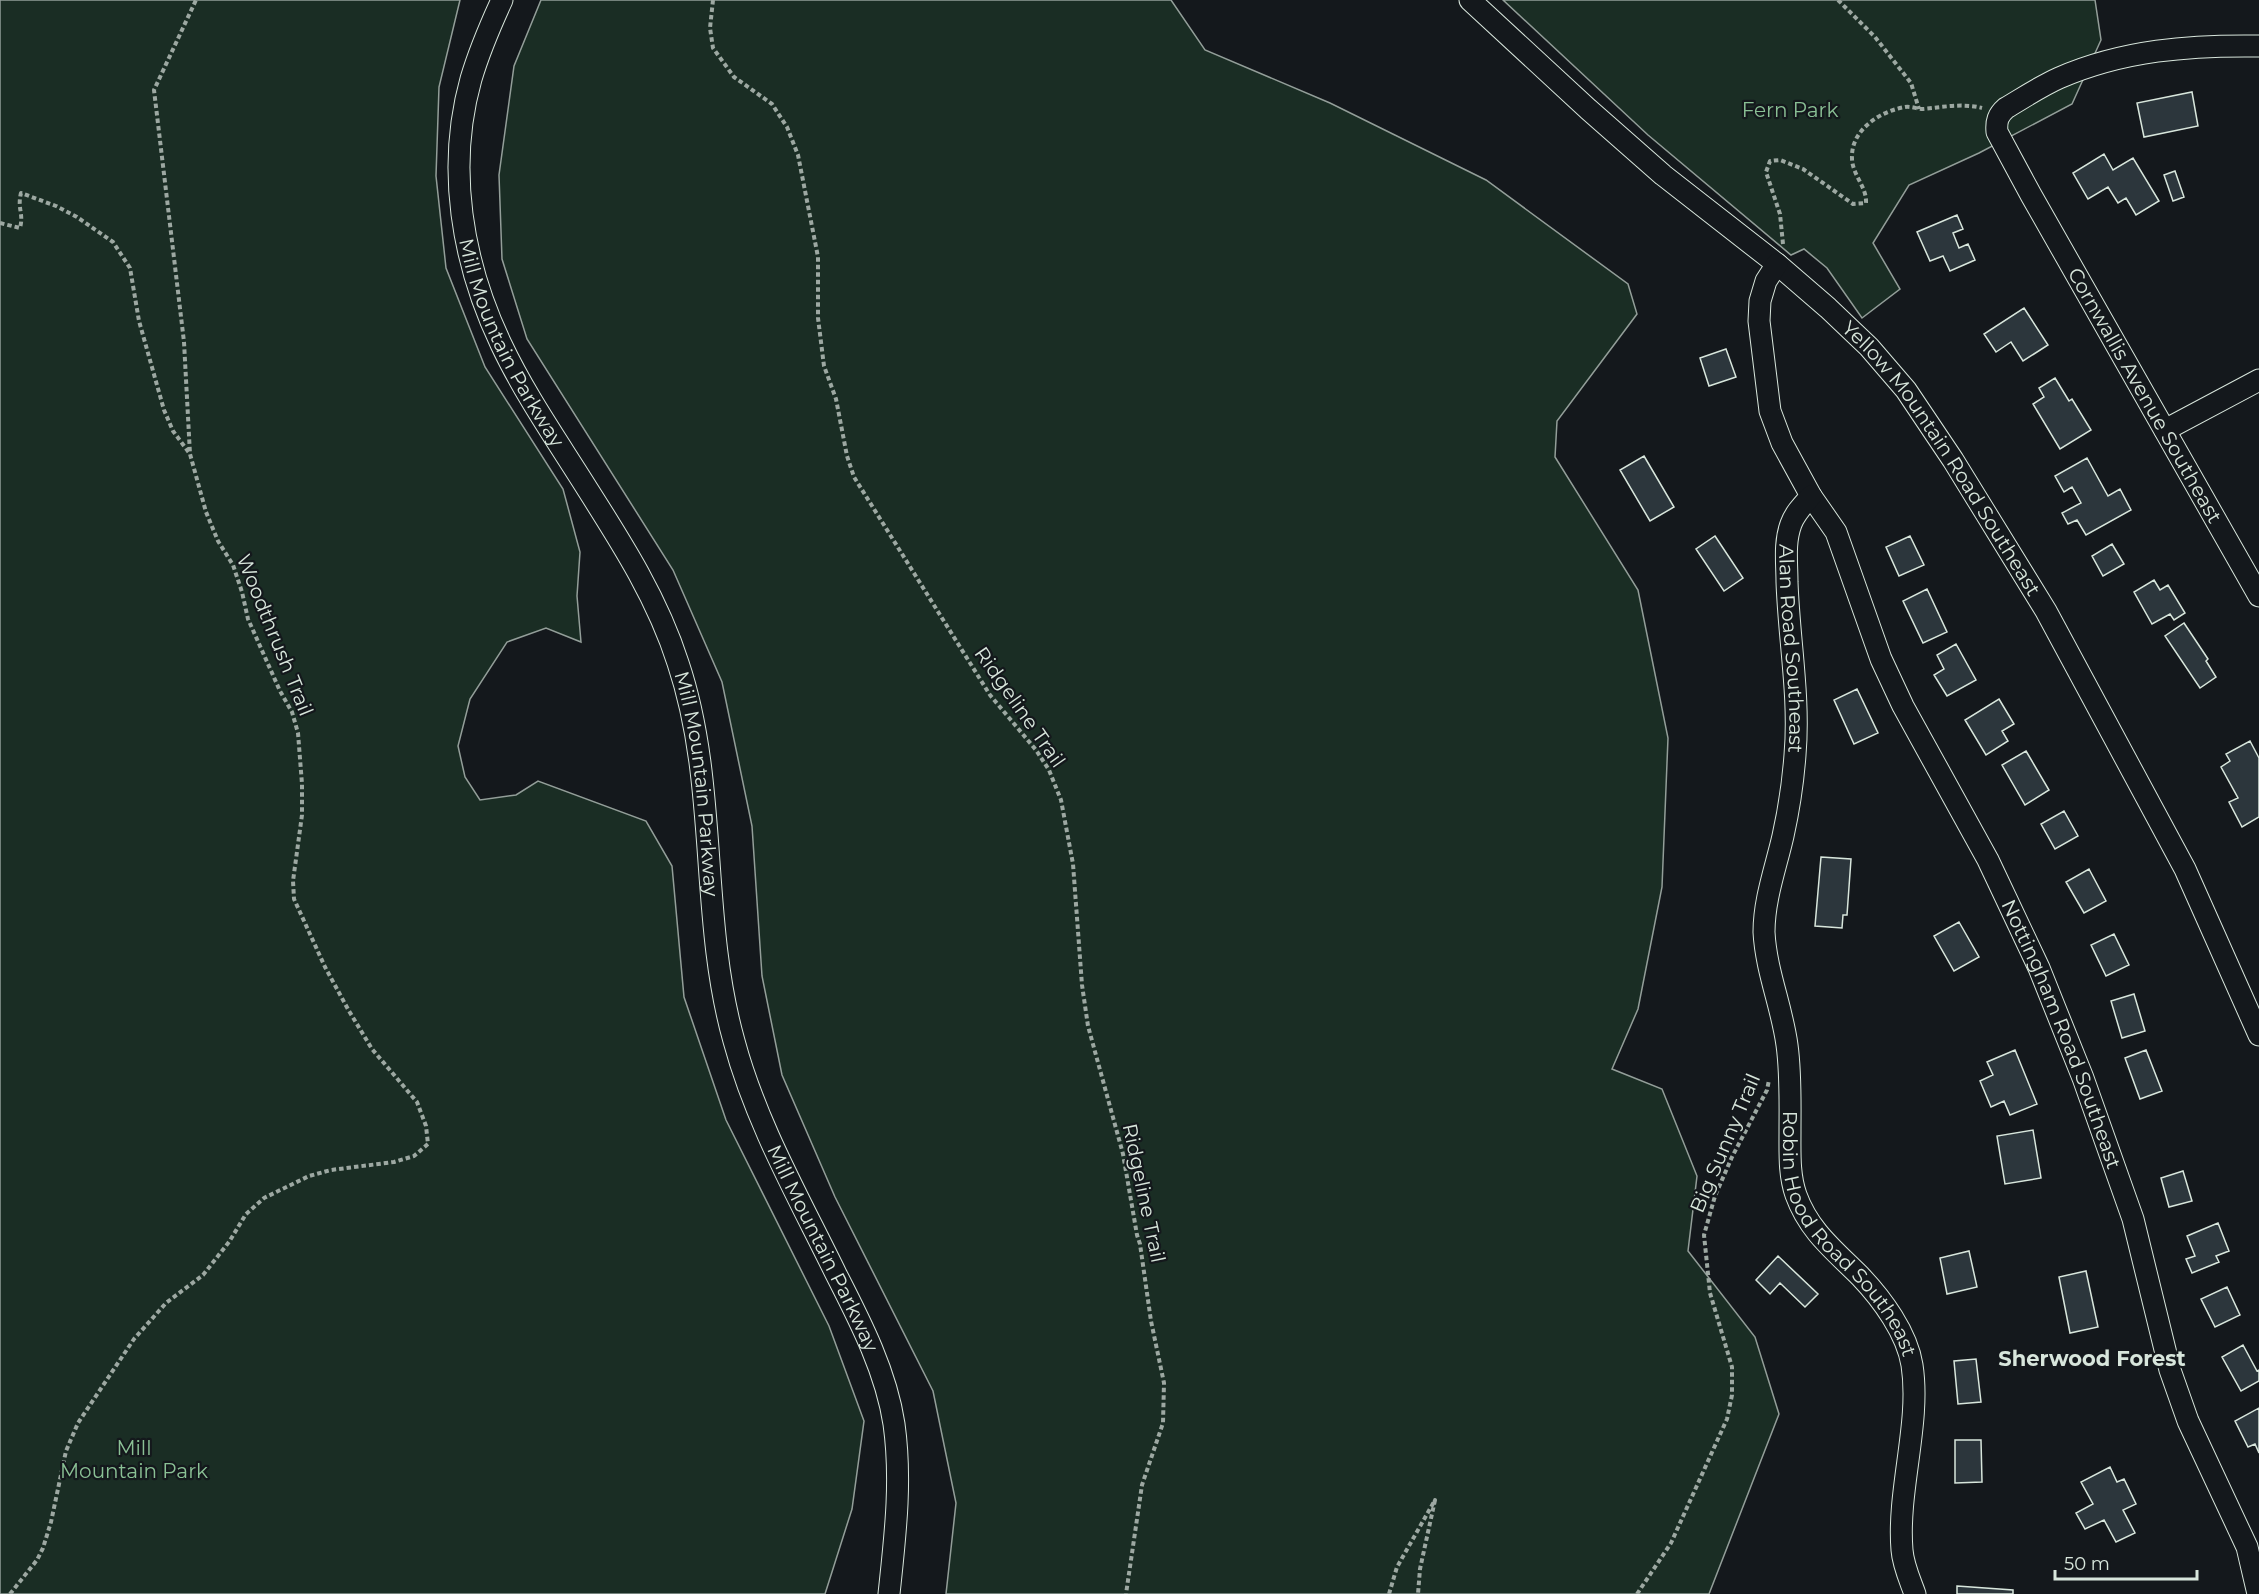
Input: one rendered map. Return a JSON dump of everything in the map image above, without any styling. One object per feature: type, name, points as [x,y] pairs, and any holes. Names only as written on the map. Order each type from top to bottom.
[{"type":"street","name":"Mill Mountain Parkway","points":[[502,0],[488,30],[471,79],[463,118],[459,157],[459,197],[465,239],[476,281],[502,346],[544,419],[635,566],[659,614],[678,663],[693,717],[702,771],[715,930],[722,985],[733,1038],[747,1083],[771,1142],[869,1343],[884,1381],[893,1421],[897,1460],[898,1510],[890,1594]]},
{"type":"street","name":"Yellow Mountain Road Southeast","points":[[1470,0],[1663,175],[1777,264],[1869,347],[1906,390],[1959,470],[2046,611],[2175,851],[2222,948],[2259,1035]]},
{"type":"street","points":[[2000,113],[2057,79],[2087,67],[2135,54],[2176,47],[2259,46]]},
{"type":"street","name":"Cornwallis Avenue Southeast","points":[[2000,113],[1996,122],[1997,132],[2259,596]]},
{"type":"street","points":[[1777,264],[1766,281],[1760,301],[1759,321],[1770,411],[1782,443],[1811,496]]},
{"type":"street","points":[[2165,430],[2259,380]]},
{"type":"street","name":"Alan Road Southeast","points":[[1773,873],[1790,799],[1795,752],[1796,705],[1786,545],[1791,525],[1799,509],[1811,496]]},
{"type":"street","name":"Nottingham Road Southeast","points":[[1811,496],[1836,532],[1881,659],[1894,687],[1988,860],[2043,979],[2083,1078],[2133,1219],[2170,1370],[2188,1421],[2247,1547],[2258,1594]]},
{"type":"street","name":"Robin Hood Road Southeast","points":[[1773,873],[1764,929],[1766,951],[1780,1003],[1787,1046],[1790,1089],[1790,1169],[1796,1194],[1816,1234],[1861,1277],[1886,1307],[1902,1334],[1912,1362],[1914,1388],[1902,1521],[1902,1551],[1915,1594]]},
{"type":"path","name":"Woodthrush Trail","points":[[10,1594],[37,1560],[42,1548],[51,1522],[66,1451],[78,1423],[134,1339],[166,1303],[203,1275],[229,1242],[246,1214],[264,1198],[309,1176],[331,1170],[394,1162],[414,1156],[428,1144],[426,1126],[417,1102],[372,1049],[325,967],[294,898],[293,881],[302,805],[298,733],[292,712],[280,691],[249,619],[233,565],[218,541],[206,512],[190,454],[184,342],[154,90],[196,0]]},
{"type":"path","name":"Ridgeline Trail","points":[[713,0],[710,28],[713,48],[735,77],[772,104],[787,127],[798,155],[818,257],[818,318],[824,366],[836,399],[847,456],[854,477],[990,695],[1043,760],[1061,800],[1073,864],[1082,985],[1089,1026],[1123,1154],[1144,1264],[1151,1321],[1164,1383],[1163,1423],[1142,1485],[1126,1594]]},
{"type":"path","points":[[1838,0],[1875,37],[1911,83],[1919,109]]},
{"type":"path","points":[[1777,264],[1783,247],[1780,214],[1766,172],[1770,161],[1780,160],[1803,169],[1853,204],[1866,203],[1866,193],[1855,171],[1851,155],[1858,132],[1878,116],[1906,107],[1919,109],[1966,104],[2000,113]]},
{"type":"path","points":[[0,223],[20,228],[23,218],[18,204],[21,193],[56,206],[77,217],[113,242],[130,268],[139,321],[164,410],[173,431],[190,454]]},
{"type":"path","name":"Big Sunny Trail","points":[[1637,1594],[1671,1542],[1727,1419],[1732,1395],[1732,1367],[1710,1293],[1704,1235],[1715,1196],[1732,1157],[1767,1090],[1770,1072]]},
{"type":"path","points":[[1389,1594],[1397,1567],[1435,1500],[1420,1569],[1418,1594]]},
{"type":"green space","name":"Mill Mountain Park","points":[[0,0],[460,0],[439,87],[436,176],[446,268],[485,367],[563,489],[580,552],[577,596],[581,642],[546,628],[507,642],[470,699],[458,746],[465,777],[480,800],[516,795],[538,781],[646,821],[672,866],[684,997],[726,1120],[829,1326],[864,1421],[852,1509],[825,1594],[0,1594]]},
{"type":"green space","points":[[541,0],[1171,0],[1205,50],[1330,103],[1486,180],[1628,284],[1637,314],[1557,421],[1555,457],[1638,590],[1668,738],[1662,887],[1638,1009],[1612,1069],[1662,1089],[1697,1176],[1688,1251],[1755,1337],[1779,1414],[1709,1594],[946,1594],[956,1503],[933,1391],[835,1197],[782,1075],[762,976],[752,826],[722,682],[673,570],[527,339],[502,259],[499,175],[514,66]]},
{"type":"green space","name":"Fern Park","points":[[1503,0],[2095,0],[2101,40],[2072,104],[1979,153],[1909,185],[1873,243],[1900,289],[1862,318],[1827,268],[1804,249],[1791,255],[1648,135]]},
{"type":"building","points":[[2192,92],[2198,126],[2144,137],[2137,103]]},
{"type":"building","points":[[2104,154],[2113,170],[2133,158],[2159,201],[2136,215],[2126,198],[2118,203],[2108,187],[2088,199],[2073,173]]},
{"type":"building","points":[[2175,171],[2184,197],[2173,201],[2164,175]]},
{"type":"building","points":[[1957,215],[1963,229],[1953,233],[1959,248],[1968,244],[1975,260],[1950,271],[1943,256],[1930,261],[1917,232]]},
{"type":"building","points":[[2024,308],[2048,345],[2023,361],[2011,342],[1996,352],[1984,334]]},
{"type":"building","points":[[1726,349],[1736,377],[1709,386],[1700,358]]},
{"type":"building","points":[[2055,378],[2069,401],[2072,399],[2091,430],[2060,449],[2033,404],[2044,397],[2039,388]]},
{"type":"building","points":[[1644,456],[1674,507],[1650,521],[1620,470]]},
{"type":"building","points":[[2087,458],[2108,496],[2120,489],[2131,510],[2086,535],[2077,520],[2068,524],[2062,513],[2081,503],[2072,487],[2064,492],[2055,476]]},
{"type":"building","points":[[1715,536],[1743,578],[1724,591],[1696,549]]},
{"type":"building","points":[[1910,536],[1924,565],[1899,576],[1886,547]]},
{"type":"building","points":[[2112,544],[2124,564],[2103,576],[2092,556]]},
{"type":"building","points":[[2154,580],[2160,590],[2168,585],[2185,613],[2174,620],[2170,614],[2152,624],[2134,592]]},
{"type":"building","points":[[1927,589],[1947,632],[1923,643],[1903,601]]},
{"type":"building","points":[[2184,623],[2208,659],[2206,661],[2216,677],[2200,688],[2165,636]]},
{"type":"building","points":[[1956,644],[1976,680],[1947,696],[1934,675],[1944,669],[1937,655]]},
{"type":"building","points":[[1857,689],[1878,733],[1854,744],[1834,700]]},
{"type":"building","points":[[1999,699],[2014,724],[2002,731],[2008,741],[1986,755],[1965,720]]},
{"type":"building","points":[[2250,741],[2259,758],[2259,817],[2242,827],[2229,802],[2238,798],[2221,767],[2230,761],[2226,754]]},
{"type":"building","points":[[2026,751],[2049,790],[2025,805],[2002,765]]},
{"type":"building","points":[[2064,811],[2078,836],[2055,849],[2041,824]]},
{"type":"building","points":[[1821,857],[1851,859],[1847,915],[1843,915],[1842,928],[1815,926]]},
{"type":"building","points":[[2089,869],[2106,901],[2084,913],[2066,882]]},
{"type":"building","points":[[1959,922],[1979,957],[1954,971],[1934,936]]},
{"type":"building","points":[[2114,934],[2129,965],[2106,976],[2091,945]]},
{"type":"building","points":[[2134,994],[2145,1031],[2122,1038],[2111,1001]]},
{"type":"building","points":[[2015,1050],[2037,1104],[2010,1115],[2004,1101],[1991,1107],[1980,1081],[1993,1075],[1987,1062]]},
{"type":"building","points":[[2146,1050],[2162,1091],[2140,1099],[2125,1058]]},
{"type":"building","points":[[2033,1130],[2041,1178],[2005,1184],[1997,1136]]},
{"type":"building","points":[[2183,1171],[2192,1201],[2169,1207],[2161,1178]]},
{"type":"building","points":[[2218,1223],[2229,1251],[2216,1256],[2219,1262],[2192,1273],[2186,1259],[2195,1256],[2187,1236]]},
{"type":"building","points":[[1969,1251],[1977,1287],[1947,1294],[1940,1258]]},
{"type":"building","points":[[1778,1256],[1818,1294],[1805,1307],[1780,1283],[1770,1294],[1756,1280]]},
{"type":"building","points":[[2086,1271],[2098,1327],[2070,1333],[2059,1277]]},
{"type":"building","points":[[2227,1287],[2240,1315],[2215,1327],[2201,1299]]},
{"type":"building","points":[[2243,1345],[2257,1371],[2259,1370],[2259,1381],[2241,1391],[2222,1357]]},
{"type":"building","points":[[1976,1359],[1981,1402],[1958,1404],[1954,1361]]},
{"type":"building","points":[[2259,1408],[2259,1453],[2255,1444],[2248,1447],[2235,1421]]},
{"type":"building","points":[[1955,1440],[1981,1440],[1982,1482],[1955,1483]]},
{"type":"building","points":[[2110,1467],[2117,1482],[2124,1479],[2136,1504],[2123,1510],[2135,1533],[2116,1542],[2104,1520],[2085,1529],[2076,1513],[2093,1504],[2081,1482]]},
{"type":"building","points":[[1957,1586],[2013,1590],[2013,1594],[1957,1594]]},
{"type":"district","name":"Sherwood Forest","points":[[2092,1359]]}]
